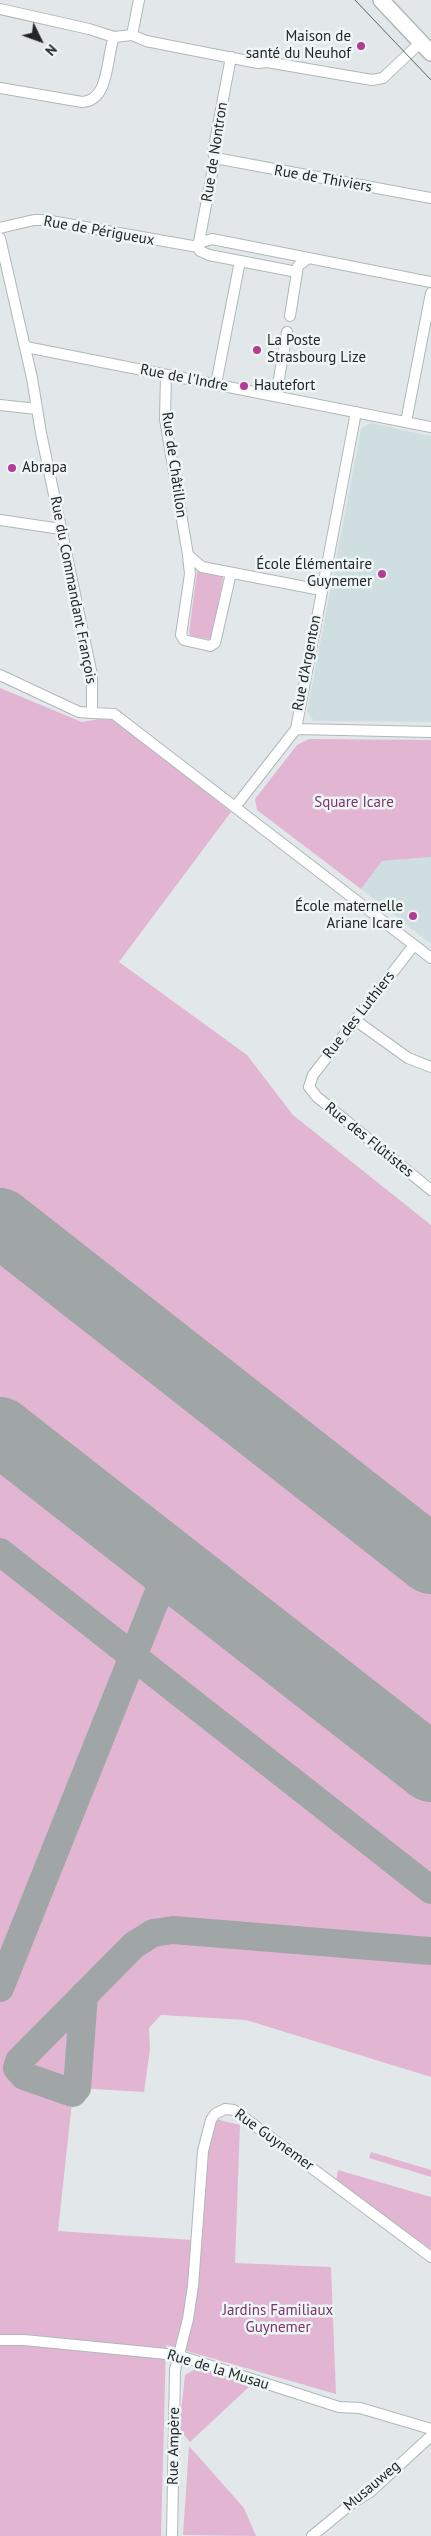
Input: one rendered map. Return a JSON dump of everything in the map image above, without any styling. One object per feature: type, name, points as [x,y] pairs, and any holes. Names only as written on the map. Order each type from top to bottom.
[{"type":"street","points":[[132,35],[139,0]]},
{"type":"street","points":[[0,9],[89,28],[114,37],[132,35],[146,41],[231,58],[372,80],[383,78],[426,47],[381,0]]},
{"type":"street","points":[[0,88],[82,102],[92,100],[101,91],[114,37]]},
{"type":"street","name":"Rue de Nontron","points":[[198,247],[215,158],[213,152],[231,58]]},
{"type":"street","name":"Rue de Thiviers","points":[[215,158],[431,198]]},
{"type":"street","name":"Rue de Périgueux","points":[[0,228],[34,220],[45,220],[198,247],[204,253],[297,272]]},
{"type":"street","name":"Rue du Commandant François","points":[[0,238],[26,347],[60,528],[92,675],[92,713]]},
{"type":"street","name":"Rue de Périgueux","points":[[198,247],[202,242],[212,239],[431,282]]},
{"type":"street","points":[[290,316],[297,272],[302,262],[307,259]]},
{"type":"street","points":[[216,384],[240,261]]},
{"type":"street","points":[[406,422],[431,293]]},
{"type":"street","points":[[276,396],[287,332]]},
{"type":"street","name":"Rue de l'Indre","points":[[26,347],[431,427]]},
{"type":"street","name":"Rue de Châtillon","points":[[166,374],[165,419],[190,574],[181,635],[184,640],[210,646],[215,643],[232,572]]},
{"type":"street","points":[[0,405],[37,409]]},
{"type":"street","name":"Rue d'Argenton","points":[[235,807],[296,729],[356,412]]},
{"type":"street","points":[[0,520],[60,528]]},
{"type":"street","points":[[188,555],[202,567],[321,590]]},
{"type":"street","points":[[0,674],[79,712],[114,714],[431,958]]},
{"type":"street","points":[[296,729],[431,732]]},
{"type":"street","name":"Rue des Luthiers","points":[[309,1087],[313,1075],[414,944]]},
{"type":"street","points":[[355,1020],[408,1058],[431,1067]]},
{"type":"street","name":"Rue des Flûtistes","points":[[309,1087],[317,1097],[431,1190]]},
{"type":"street","name":"Rue Guynemer","points":[[178,2355],[188,2319],[193,2286],[203,2152],[211,2120],[220,2111],[225,2109],[234,2110],[431,2257]]},
{"type":"street","name":"Rue de la Musau","points":[[0,2340],[24,2340],[178,2355],[339,2407],[360,2408],[431,2428]]},
{"type":"street","name":"Rue Ampère","points":[[172,2536],[175,2370],[178,2355]]},
{"type":"street","name":"Musauweg","points":[[312,2536],[351,2504],[370,2492],[431,2436]]},
{"type":"shaded area","name":"École Élémentaire Guynemer","points":[[370,423],[431,436],[431,722],[314,721],[307,712],[361,429]]},
{"type":"shaded area","name":"École maternelle Ariane Icare","points":[[431,857],[431,944],[361,889],[382,861]]},
{"type":"green space","points":[[197,572],[221,575],[223,578],[212,638],[209,639],[191,636],[189,633]]},
{"type":"green space","name":"Jardins Familiaux Guynemer","points":[[0,688],[82,722],[99,719],[117,720],[231,812],[119,962],[247,1055],[293,1115],[431,1225],[431,2077],[246,2020],[161,2015],[149,2028],[150,2049],[144,2092],[77,2088],[73,2093],[58,2231],[192,2240],[207,2117],[240,2125],[235,2263],[331,2267],[336,2394],[166,2345],[161,2536],[0,2536]]},
{"type":"green space","name":"Square Icare","points":[[309,739],[431,740],[431,857],[382,861],[361,889],[257,810],[255,799],[297,745]]},
{"type":"green space","points":[[371,2152],[431,2170],[431,2177],[369,2158]]},
{"type":"green space","points":[[338,2170],[431,2197],[431,2249],[369,2206],[334,2192]]},
{"type":"green space","points":[[199,2367],[250,2386],[190,2442],[179,2429],[185,2375]]},
{"type":"green space","points":[[189,2446],[244,2508],[256,2536],[183,2535]]},
{"type":"taxiway","points":[[0,1552],[431,1890]]},
{"type":"taxiway","points":[[0,1988],[170,1564]]},
{"type":"taxiway","points":[[73,2093],[24,2076],[17,2068],[19,2061],[134,1945],[153,1933],[173,1930],[431,1951]]},
{"type":"taxiway","points":[[77,2088],[84,1995]]},
{"type":"runway","points":[[0,1222],[431,1560]]},
{"type":"runway","points":[[0,1431],[431,1768]]},
{"type":"tram line","points":[[355,0],[431,80]]},
{"type":"place","name":"Maison de santé du Neuhof","points":[[361,46]]},
{"type":"place","name":"La Poste Strasbourg Lize","points":[[257,350]]},
{"type":"place","name":"Hautefort","points":[[244,386]]},
{"type":"place","name":"Abrapa","points":[[12,468]]},
{"type":"place","name":"École Élémentaire Guynemer","points":[[382,574]]},
{"type":"place","name":"École maternelle Ariane Icare","points":[[413,916]]}]
